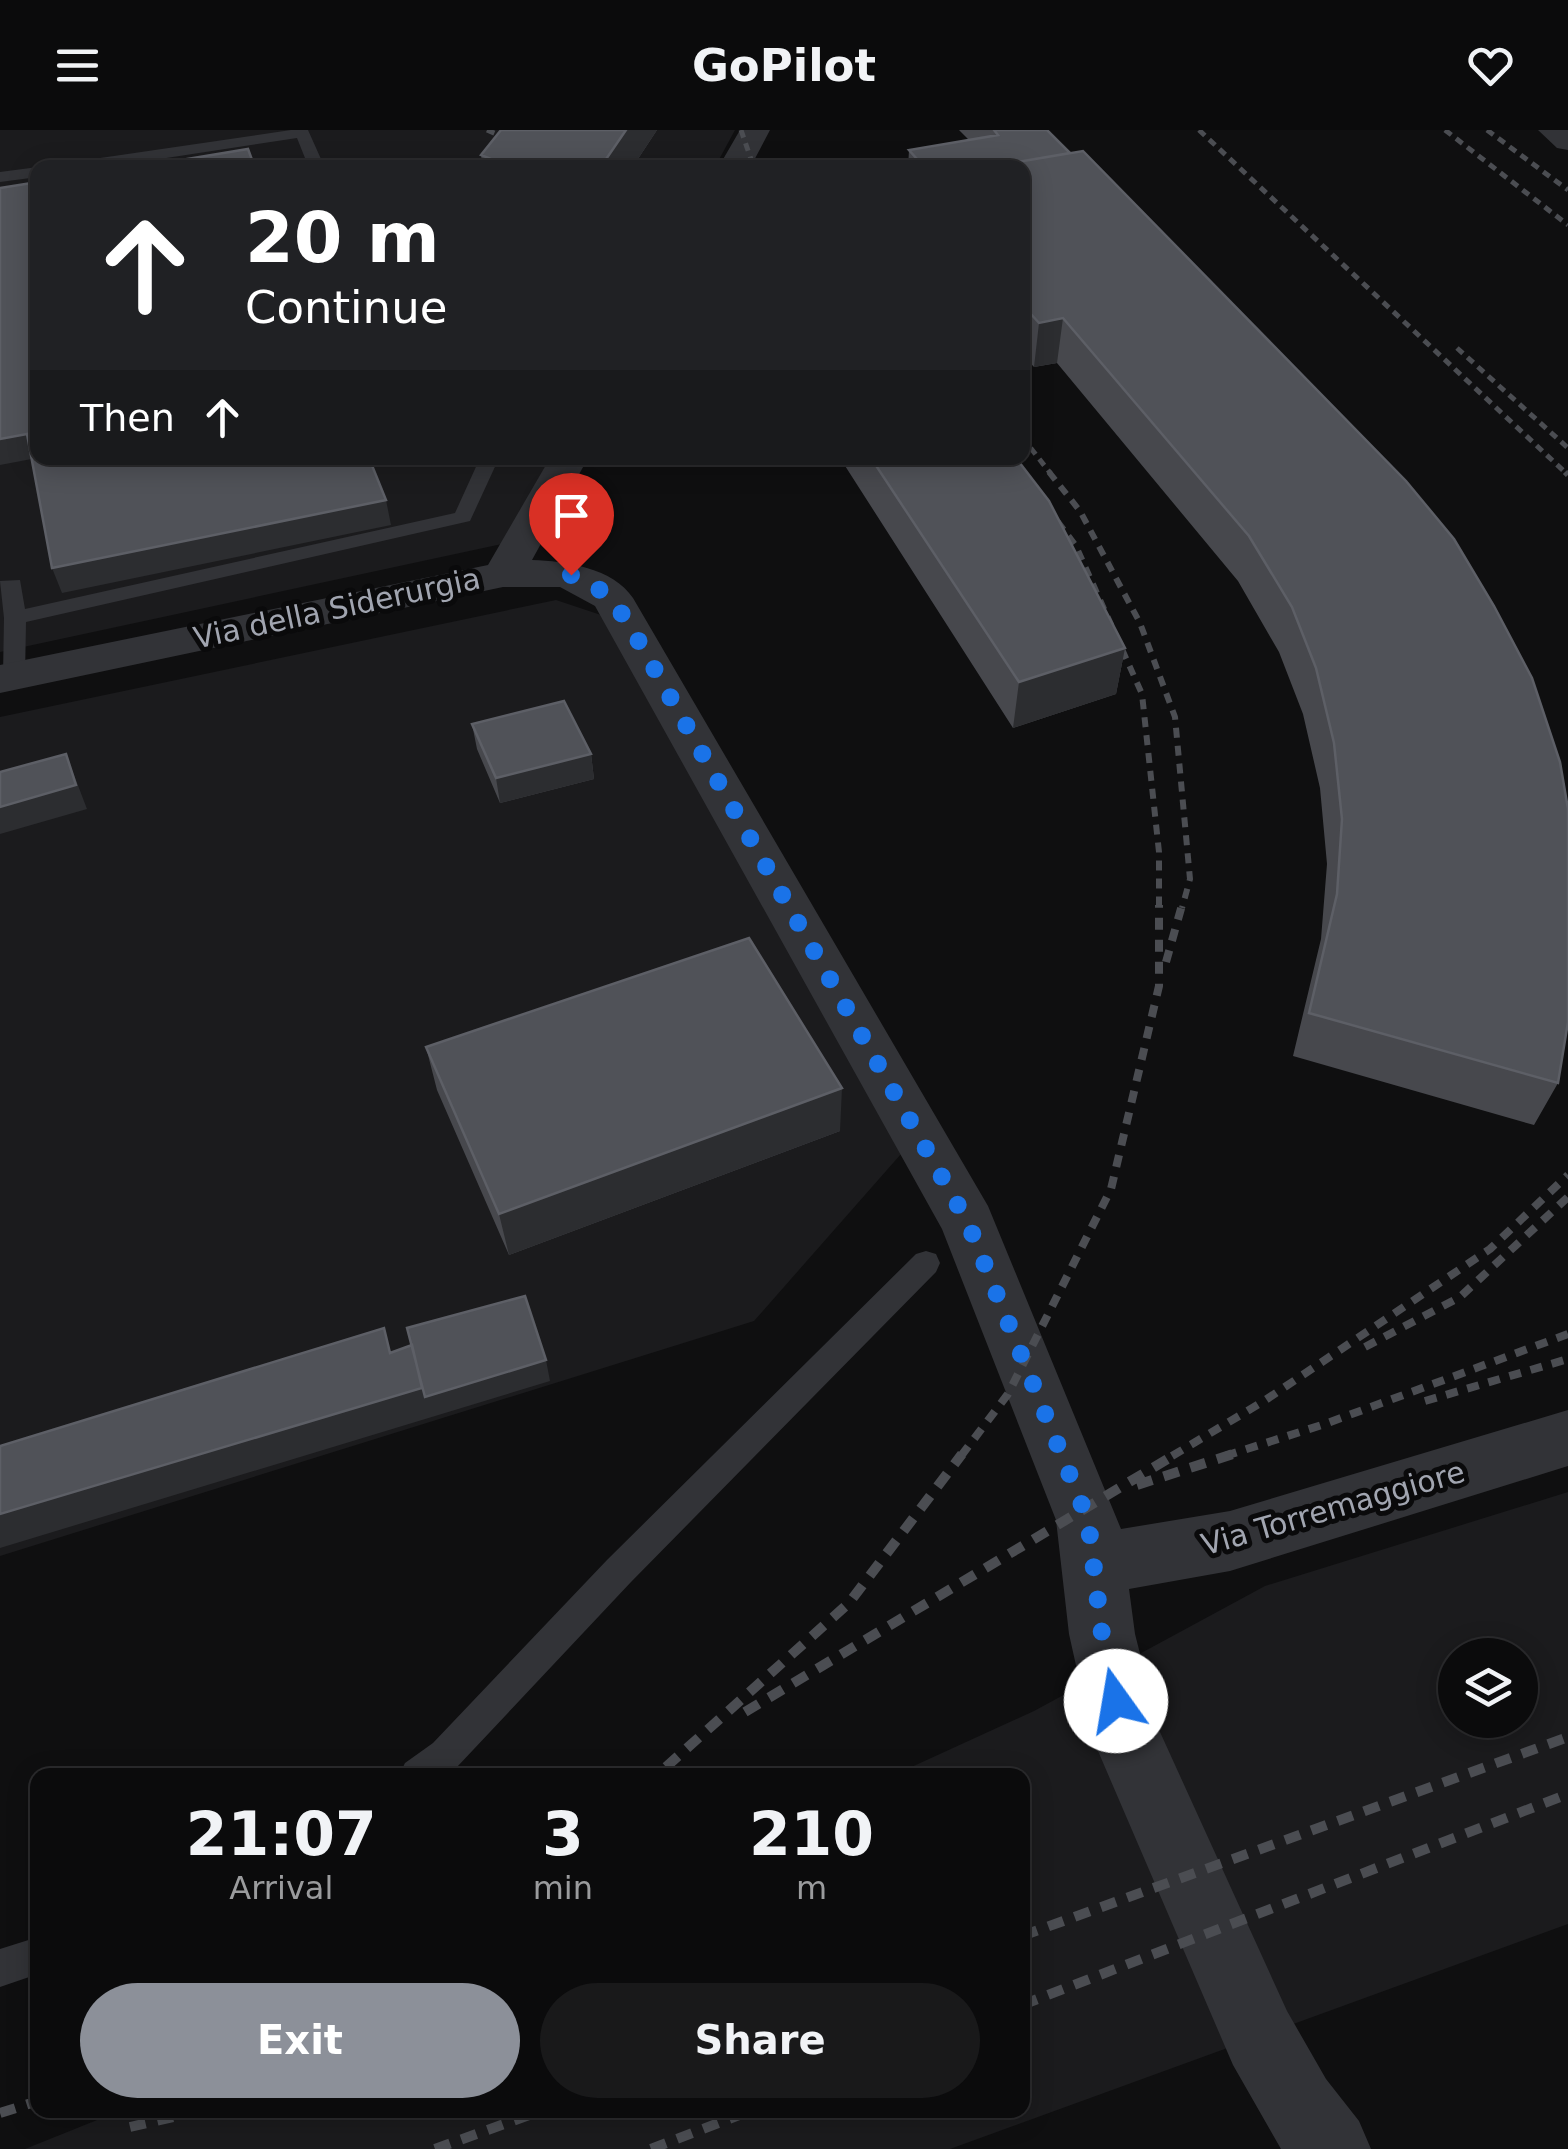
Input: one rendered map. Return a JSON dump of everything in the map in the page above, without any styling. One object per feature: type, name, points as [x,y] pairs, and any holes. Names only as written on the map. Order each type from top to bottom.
[{"type":"street","points":[[738,160],[755,130]]},
{"type":"street","points":[[1553,130],[1568,141]]},
{"type":"street","points":[[503,574],[566,465]]},
{"type":"street","name":"Via della Siderurgia","points":[[7,677],[503,574],[538,571],[571,575],[612,598],[968,1223],[1092,1541]]},
{"type":"street","name":"Via Torremaggiore","points":[[1092,1541],[1141,1558],[1230,1541],[1568,1438]]},
{"type":"street","points":[[1092,1541],[1108,1667],[1127,1736],[1260,2038],[1298,2107],[1331,2149]]},
{"type":"lane","points":[[118,160],[302,132],[314,160]]},
{"type":"lane","points":[[0,177],[30,173]]},
{"type":"lane","points":[[14,618],[463,517],[486,465]]},
{"type":"lane","points":[[0,586],[13,584],[14,618],[7,677]]},
{"type":"lane","points":[[426,1768],[444,1755],[619,1571],[926,1263]]},
{"type":"lane","points":[[0,1968],[30,1958]]},
{"type":"shaded area","points":[[0,130],[735,130],[719,160],[30,160],[30,465],[552,465],[511,542],[0,652]]},
{"type":"shaded area","points":[[556,600],[616,620],[901,1154],[754,1321],[0,1556],[0,717]]},
{"type":"shaded area","points":[[1568,1492],[1568,1924],[950,2149],[25,2149],[102,2118],[1030,2118],[1030,1768],[909,1768],[1034,1711],[1265,1586]]},
{"type":"building","points":[[501,130],[626,130],[605,160],[493,160],[481,155]]},
{"type":"building","points":[[994,130],[1047,130],[1070,153],[1029,160],[918,160],[909,150],[998,135]]},
{"type":"building","points":[[248,149],[252,160],[181,160]]},
{"type":"building","points":[[1083,151],[1406,481],[1454,539],[1494,606],[1532,678],[1560,762],[1568,809],[1568,1022],[1558,1083],[1309,1013],[1337,894],[1342,819],[1334,743],[1316,668],[1292,607],[1249,536],[1063,318],[1039,323],[1030,313],[1030,160]]},
{"type":"building","points":[[30,183],[30,450],[27,434],[0,439],[0,188]]},
{"type":"building","points":[[33,465],[372,465],[386,500],[52,568]]},
{"type":"building","points":[[876,465],[1021,465],[1049,501],[1125,648],[1019,682]]},
{"type":"building","points":[[564,701],[591,754],[496,778],[472,724]]},
{"type":"building","points":[[66,754],[76,785],[0,807],[0,772]]},
{"type":"building","points":[[749,938],[842,1088],[499,1214],[426,1047]]},
{"type":"building","points":[[525,1296],[546,1360],[425,1397],[407,1328]]},
{"type":"building","points":[[384,1328],[390,1353],[412,1345],[422,1388],[0,1514],[0,1446]]},
{"type":"railway","points":[[487,130],[522,145]]},
{"type":"railway","points":[[741,130],[751,160]]},
{"type":"railway","points":[[1199,130],[1567,474]]},
{"type":"railway","points":[[1445,130],[1568,225]]},
{"type":"railway","points":[[1487,130],[1568,190]]},
{"type":"railway","points":[[1457,348],[1568,448]]},
{"type":"railway","points":[[1030,447],[1051,474]]},
{"type":"railway","points":[[1049,472],[1080,511],[1140,623],[1175,717],[1190,879],[1182,908]]},
{"type":"railway","points":[[961,1456],[1008,1394],[1111,1189],[1159,986],[1159,852],[1142,694],[1076,546],[1047,507]]},
{"type":"railway","points":[[1166,962],[1182,905]]},
{"type":"railway","points":[[1172,1456],[1264,1401],[1490,1249],[1568,1175]]},
{"type":"railway","points":[[1365,1347],[1460,1297],[1568,1197]]},
{"type":"railway","points":[[1225,1456],[1325,1424],[1568,1334]]},
{"type":"railway","points":[[1425,1401],[1568,1359]]},
{"type":"railway","points":[[666,1767],[849,1603],[962,1454]]},
{"type":"railway","points":[[745,1712],[1176,1454]]},
{"type":"railway","points":[[1137,1485],[1233,1454]]},
{"type":"railway","points":[[1030,1933],[1568,1737]]},
{"type":"railway","points":[[1030,2002],[1568,1794]]},
{"type":"railway","points":[[0,2113],[30,2104]]},
{"type":"railway","points":[[130,2127],[169,2118]]},
{"type":"railway","points":[[435,2149],[521,2118]]},
{"type":"railway","points":[[651,2149],[731,2118]]},
{"type":"route","points":[[571,575],[612,598],[625,617],[968,1223],[1088,1520],[1102,1634],[1116,1701]]}]
